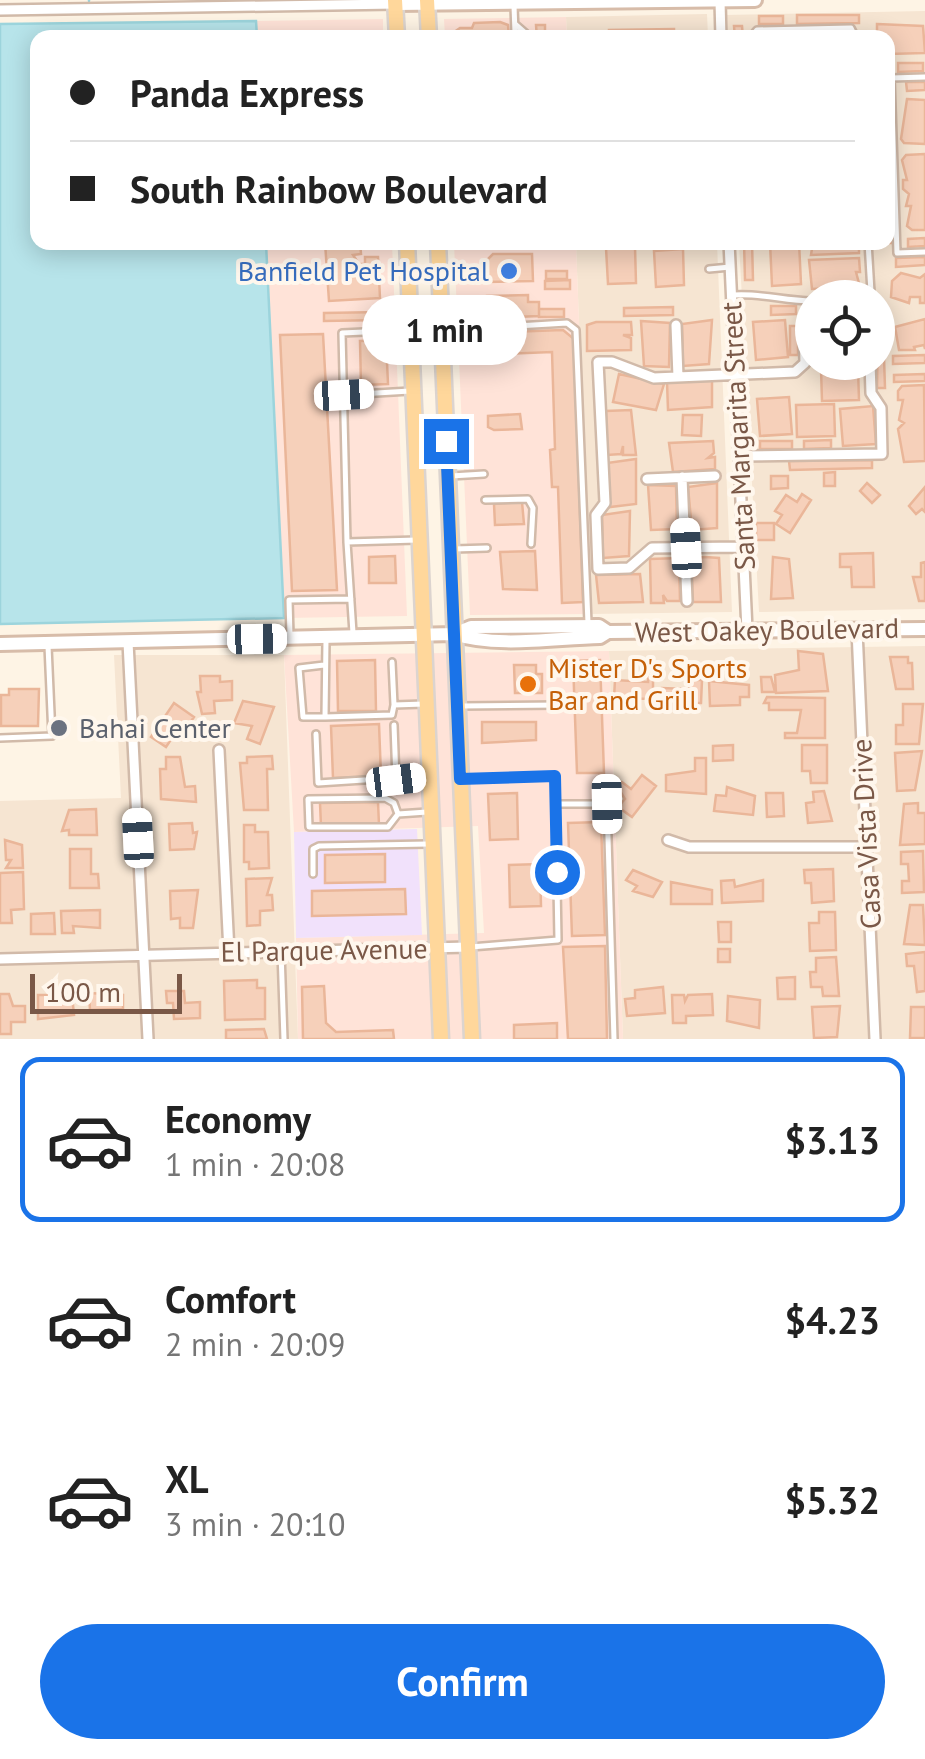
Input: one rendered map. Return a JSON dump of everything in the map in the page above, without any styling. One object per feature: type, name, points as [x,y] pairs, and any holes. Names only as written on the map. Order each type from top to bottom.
[{"type":"main road","points":[[398,30],[396,2],[756,0]]},
{"type":"main road","points":[[427,2],[429,30]]},
{"type":"main road","points":[[407,250],[441,1039]]},
{"type":"main road","points":[[438,250],[472,1039]]},
{"type":"main road","points":[[409,306],[440,307]]},
{"type":"main road","points":[[410,330],[442,330]]},
{"type":"main road","name":"West Oakey Boulevard","points":[[454,634],[471,627],[588,626],[608,632],[925,629]]},
{"type":"main road","name":"West Oakey Boulevard","points":[[0,644],[422,634],[454,634],[472,639],[600,638],[608,632]]},
{"type":"street","points":[[720,0],[721,30]]},
{"type":"street","points":[[0,10],[96,4],[396,2]]},
{"type":"street","name":"Santa Margarita Street","points":[[729,250],[747,630]]},
{"type":"street","points":[[676,325],[678,377]]},
{"type":"street","points":[[744,547],[652,548],[628,568],[598,569],[596,515],[604,504],[598,362],[612,362],[654,378],[795,369]]},
{"type":"street","points":[[739,456],[882,454],[881,408],[871,394],[871,380]]},
{"type":"street","points":[[647,479],[715,476]]},
{"type":"street","points":[[682,477],[687,601]]},
{"type":"street","name":"Casa Vista Drive","points":[[856,630],[875,1039]]},
{"type":"street","points":[[128,642],[148,1039]]},
{"type":"street","points":[[219,750],[229,952]]},
{"type":"street","points":[[668,840],[689,847],[866,847]]},
{"type":"street","name":"El Parque Avenue","points":[[0,959],[468,947]]},
{"type":"lane","points":[[514,3],[515,30]]},
{"type":"lane","points":[[515,23],[522,30]]},
{"type":"lane","points":[[757,30],[851,30]]},
{"type":"lane","points":[[895,78],[925,77]]},
{"type":"lane","points":[[895,195],[897,253],[925,252]]},
{"type":"lane","points":[[868,250],[870,280]]},
{"type":"lane","points":[[709,268],[730,267]]},
{"type":"lane","points":[[731,295],[795,300]]},
{"type":"lane","points":[[442,330],[567,324],[576,330],[588,626]]},
{"type":"lane","points":[[353,636],[342,332],[410,330]]},
{"type":"lane","points":[[344,395],[413,391]]},
{"type":"lane","points":[[448,476],[484,474]]},
{"type":"lane","points":[[485,500],[528,499],[532,508],[531,544]]},
{"type":"lane","points":[[347,542],[419,540]]},
{"type":"lane","points":[[451,549],[487,548]]},
{"type":"lane","points":[[290,638],[289,600],[350,598]]},
{"type":"lane","points":[[325,717],[326,637]]},
{"type":"lane","points":[[0,738],[52,736],[48,643]]},
{"type":"lane","points":[[324,665],[301,665],[300,714],[392,715],[392,662]]},
{"type":"lane","points":[[394,705],[426,704]]},
{"type":"lane","points":[[458,706],[560,705]]},
{"type":"lane","points":[[394,725],[396,780]]},
{"type":"lane","points":[[316,734],[318,783],[428,776]]},
{"type":"lane","points":[[460,779],[555,776],[558,940],[468,947]]},
{"type":"lane","points":[[398,814],[394,803],[385,798],[308,799],[309,827],[323,829],[388,827],[398,814],[430,812]]},
{"type":"lane","points":[[555,804],[607,804],[614,1039]]},
{"type":"lane","points":[[313,874],[313,849],[319,846],[431,844]]},
{"type":"lane","points":[[281,951],[284,1039]]},
{"type":"shaded area","points":[[925,11],[925,609],[759,612],[739,250],[895,250],[895,30],[728,30],[727,15]]},
{"type":"shaded area","points":[[707,14],[708,30],[567,30],[566,17]]},
{"type":"shaded area","points":[[566,17],[567,30],[445,30],[444,19]]},
{"type":"shaded area","points":[[383,19],[383,30],[257,30],[256,21]]},
{"type":"shaded area","points":[[266,250],[392,250],[407,616],[284,618]]},
{"type":"shaded area","points":[[454,250],[576,250],[590,614],[470,615]]},
{"type":"shaded area","points":[[576,250],[717,250],[732,612],[590,614]]},
{"type":"shaded area","points":[[925,646],[925,1039],[623,1039],[609,651]]},
{"type":"shaded area","points":[[609,651],[623,1039],[298,1039],[296,938],[484,933],[478,826],[294,832],[284,655]]},
{"type":"shaded area","points":[[114,655],[284,655],[298,1039],[0,1039],[0,801],[121,798]]},
{"type":"shaded area","points":[[417,829],[422,935],[296,938],[294,832]]},
{"type":"water","points":[[256,21],[257,30],[30,30],[30,250],[266,250],[284,618],[0,624],[0,24]]},
{"type":"building","points":[[797,15],[859,15],[859,23],[797,24]]},
{"type":"building","points":[[759,16],[783,16],[783,24],[759,24]]},
{"type":"building","points":[[500,22],[508,25],[508,30],[457,30],[472,28],[474,23]]},
{"type":"building","points":[[877,24],[923,26],[925,53],[895,54],[895,30],[877,30]]},
{"type":"building","points":[[898,63],[923,63],[923,71],[898,72]]},
{"type":"building","points":[[906,82],[925,82],[925,90],[907,91]]},
{"type":"building","points":[[907,99],[925,100],[925,144],[904,143],[901,139]]},
{"type":"building","points":[[925,154],[925,230],[912,230],[907,226],[911,206],[906,206],[909,194],[903,189],[903,180],[907,180],[902,160],[906,155]]},
{"type":"building","points":[[925,238],[925,246],[908,247],[908,239]]},
{"type":"building","points":[[326,250],[361,250],[361,254],[353,255],[359,264],[365,264],[365,257],[378,257],[380,298],[329,301]]},
{"type":"building","points":[[606,250],[635,250],[636,283],[608,284]]},
{"type":"building","points":[[683,250],[684,285],[656,287],[654,251]]},
{"type":"building","points":[[744,250],[752,250],[753,280],[745,280]]},
{"type":"building","points":[[770,250],[799,250],[801,280],[795,280],[795,284],[772,286]]},
{"type":"building","points":[[812,250],[859,250],[859,253],[811,255]]},
{"type":"building","name":"Banfield Pet Hospital","points":[[493,254],[532,254],[533,281],[487,282],[486,261]]},
{"type":"building","points":[[925,257],[925,265],[896,267],[896,258]]},
{"type":"building","points":[[859,258],[858,280],[811,280],[809,260]]},
{"type":"building","points":[[546,271],[567,271],[567,279],[546,279]]},
{"type":"building","points":[[901,273],[920,278],[925,274],[925,303],[920,303],[920,297],[910,297],[909,303],[895,298],[893,280]]},
{"type":"building","points":[[570,280],[570,289],[545,289],[545,281]]},
{"type":"building","points":[[528,295],[528,302],[539,302],[539,316],[487,318],[487,296]]},
{"type":"building","points":[[771,306],[795,306],[795,314],[771,315]]},
{"type":"building","points":[[673,307],[673,315],[624,316],[624,308]]},
{"type":"building","points":[[539,309],[564,309],[564,317],[539,317]]},
{"type":"building","points":[[382,312],[382,320],[324,321],[324,313]]},
{"type":"building","points":[[925,319],[925,349],[924,345],[914,347],[915,350],[899,350],[895,327]]},
{"type":"building","points":[[712,320],[709,364],[683,366],[682,324]]},
{"type":"building","points":[[785,320],[788,357],[756,360],[753,322]]},
{"type":"building","points":[[641,321],[670,323],[669,367],[644,366]]},
{"type":"building","points":[[631,322],[632,335],[623,335],[631,338],[631,350],[587,351],[587,325]]},
{"type":"building","points":[[790,326],[795,326],[795,355],[790,355]]},
{"type":"building","points":[[563,330],[574,339],[583,602],[562,603],[558,487],[552,487],[550,450],[555,449],[552,352],[475,355],[475,333]]},
{"type":"building","points":[[323,334],[337,590],[292,591],[280,335]]},
{"type":"building","points":[[386,340],[388,384],[361,385],[360,341]]},
{"type":"building","points":[[925,355],[925,363],[895,364],[895,356]]},
{"type":"building","points":[[619,374],[664,384],[656,410],[613,402]]},
{"type":"building","points":[[925,374],[925,381],[894,382],[895,375]]},
{"type":"building","points":[[712,380],[712,407],[668,410],[667,382]]},
{"type":"building","points":[[821,380],[858,380],[859,400],[822,401]]},
{"type":"building","points":[[924,385],[925,461],[904,462],[898,429],[904,423],[899,420],[903,400],[898,400],[898,391],[902,386]]},
{"type":"building","points":[[789,397],[792,434],[760,436],[757,399]]},
{"type":"building","points":[[834,404],[835,436],[797,437],[796,405]]},
{"type":"building","points":[[873,406],[876,444],[843,446],[840,409]]},
{"type":"building","points":[[631,410],[636,455],[623,455],[623,446],[621,454],[607,455],[606,411]]},
{"type":"building","points":[[520,414],[522,429],[488,427],[488,416]]},
{"type":"building","points":[[683,415],[702,415],[701,436],[682,435]]},
{"type":"building","points":[[831,440],[831,448],[804,449],[804,441]]},
{"type":"building","points":[[713,441],[714,453],[708,458],[715,457],[715,469],[673,472],[669,443]]},
{"type":"building","points":[[760,441],[792,441],[792,449],[760,449]]},
{"type":"building","points":[[636,459],[636,504],[610,507],[607,463]]},
{"type":"building","points":[[872,460],[872,468],[790,470],[789,461]]},
{"type":"building","points":[[835,472],[835,486],[824,486],[824,473]]},
{"type":"building","points":[[771,476],[788,476],[788,488],[771,489]]},
{"type":"building","points":[[717,483],[717,528],[692,530],[688,487]]},
{"type":"building","points":[[867,483],[880,495],[872,503],[860,491]]},
{"type":"building","points":[[648,485],[676,486],[677,529],[651,530]]},
{"type":"building","points":[[925,487],[925,512],[922,509],[916,514],[909,506]]},
{"type":"building","points":[[802,494],[811,500],[790,533],[776,524],[782,515],[775,511],[786,495],[797,502]]},
{"type":"building","points":[[522,502],[524,524],[495,525],[494,504]]},
{"type":"building","points":[[630,511],[629,556],[603,558],[602,515]]},
{"type":"building","points":[[756,523],[774,523],[774,540],[756,540]]},
{"type":"building","points":[[535,551],[537,590],[503,589],[500,552]]},
{"type":"building","points":[[873,553],[874,587],[852,587],[851,567],[840,567],[840,554]]},
{"type":"building","points":[[395,556],[396,583],[369,583],[369,557]]},
{"type":"building","points":[[773,557],[789,559],[793,598],[771,599]]},
{"type":"building","points":[[679,558],[680,601],[667,601],[663,595],[664,603],[651,603],[650,559]]},
{"type":"building","points":[[691,558],[719,558],[721,602],[693,602]]},
{"type":"building","points":[[925,562],[925,601],[919,601],[913,577],[921,577],[921,563]]},
{"type":"building","points":[[640,574],[643,602],[599,603],[596,575]]},
{"type":"building","points":[[798,651],[823,654],[828,691],[776,693],[775,675],[799,670]]},
{"type":"building","points":[[890,657],[908,657],[908,663],[912,663],[913,689],[896,689]]},
{"type":"building","points":[[375,660],[376,711],[338,711],[337,661]]},
{"type":"building","points":[[600,660],[604,773],[577,773],[573,661]]},
{"type":"building","name":"Mister D's Sports Bar and Grill","points":[[514,665],[536,665],[536,674],[542,674],[542,693],[515,693]]},
{"type":"building","points":[[648,675],[653,675],[653,699],[614,698],[615,680],[648,682]]},
{"type":"building","points":[[200,676],[220,676],[220,682],[232,681],[232,700],[214,701],[215,713],[202,714],[197,692],[201,692]]},
{"type":"building","points":[[761,677],[771,677],[775,692],[762,692]]},
{"type":"building","points":[[689,680],[702,680],[701,703],[695,703],[695,710],[672,709],[672,702],[662,702],[662,688],[689,689]]},
{"type":"building","points":[[709,681],[749,685],[749,697],[740,697],[740,705],[710,706]]},
{"type":"building","points":[[9,689],[39,689],[38,726],[1,726],[1,695],[9,695]]},
{"type":"building","points":[[767,697],[825,698],[825,738],[785,738],[785,733],[797,733],[801,710],[769,710],[769,703],[764,703]]},
{"type":"building","points":[[243,701],[274,707],[260,744],[247,739],[252,726],[234,723]]},
{"type":"building","points":[[174,703],[194,717],[187,727],[193,732],[187,740],[172,738],[166,747],[151,737]]},
{"type":"building","points":[[903,704],[923,704],[919,744],[896,744],[896,725],[903,725]]},
{"type":"building","points":[[482,722],[536,722],[536,740],[482,743]]},
{"type":"building","points":[[379,724],[381,776],[333,778],[331,726]]},
{"type":"building","points":[[733,745],[733,760],[713,761],[713,746]]},
{"type":"building","points":[[802,745],[827,745],[827,783],[811,783],[810,771],[802,771]]},
{"type":"building","points":[[922,751],[915,790],[897,791],[895,753]]},
{"type":"building","points":[[272,756],[273,769],[267,769],[268,810],[244,810],[240,763],[247,763],[247,757]]},
{"type":"building","points":[[166,757],[180,757],[185,787],[195,786],[196,802],[161,799],[160,769],[166,769]]},
{"type":"building","points":[[695,758],[706,758],[706,794],[666,791],[666,775],[695,771]]},
{"type":"building","points":[[642,775],[656,786],[632,817],[618,807],[625,799],[618,788],[622,782],[631,789]]},
{"type":"building","points":[[727,787],[755,796],[753,815],[714,811],[716,795],[726,796]]},
{"type":"building","points":[[824,791],[832,821],[808,823],[806,803],[814,802],[813,792]]},
{"type":"building","points":[[517,793],[518,839],[490,840],[488,794]]},
{"type":"building","points":[[766,793],[783,793],[784,816],[767,817]]},
{"type":"building","points":[[378,802],[379,825],[321,826],[320,803]]},
{"type":"building","points":[[918,803],[918,813],[925,813],[925,844],[900,845],[904,804]]},
{"type":"building","points":[[96,809],[97,835],[69,835],[69,830],[62,831],[69,810]]},
{"type":"building","points":[[601,822],[605,935],[572,936],[568,823]]},
{"type":"building","points":[[192,823],[193,833],[197,832],[194,849],[170,850],[169,824]]},
{"type":"building","points":[[244,825],[255,825],[255,832],[268,832],[269,868],[249,869],[249,862],[244,862]]},
{"type":"building","points":[[5,840],[22,845],[23,868],[6,868],[11,860],[6,860]]},
{"type":"building","points":[[70,849],[91,849],[91,874],[98,874],[99,888],[70,888]]},
{"type":"building","points":[[923,851],[924,892],[902,893],[902,881],[909,881],[908,864],[901,864],[901,852]]},
{"type":"building","points":[[385,854],[385,882],[325,883],[325,855]]},
{"type":"building","points":[[540,864],[541,906],[510,907],[509,865]]},
{"type":"building","points":[[833,869],[834,901],[812,903],[811,883],[805,883],[804,870]]},
{"type":"building","points":[[633,870],[662,882],[653,897],[633,891],[637,886],[626,880]]},
{"type":"building","points":[[23,872],[24,909],[11,910],[12,923],[0,923],[0,873]]},
{"type":"building","points":[[272,878],[267,895],[272,895],[273,910],[260,911],[260,925],[247,926],[246,879]]},
{"type":"building","points":[[734,880],[735,887],[763,880],[763,901],[722,903],[721,881]]},
{"type":"building","points":[[671,882],[712,890],[712,904],[671,904]]},
{"type":"building","points":[[405,889],[406,914],[312,916],[312,891]]},
{"type":"building","points":[[198,890],[193,928],[180,928],[180,918],[171,919],[170,891]]},
{"type":"building","points":[[910,905],[923,905],[925,945],[904,944]]},
{"type":"building","points":[[100,910],[100,928],[73,926],[74,933],[62,933],[61,911]]},
{"type":"building","points":[[819,912],[835,912],[836,950],[810,951],[809,923],[819,923]]},
{"type":"building","points":[[54,913],[55,934],[31,934],[31,914]]},
{"type":"building","points":[[718,922],[731,922],[731,942],[719,942]]},
{"type":"building","points":[[605,946],[607,1039],[568,1039],[563,947]]},
{"type":"building","points":[[718,949],[730,949],[730,962],[718,962]]},
{"type":"building","points":[[925,952],[925,991],[917,992],[914,966],[907,966],[906,954]]},
{"type":"building","points":[[836,957],[839,996],[823,996],[822,987],[811,987],[810,972],[816,972],[816,958]]},
{"type":"building","points":[[795,977],[795,999],[778,999],[777,978]]},
{"type":"building","points":[[257,980],[257,988],[265,988],[265,1019],[225,1020],[224,981]]},
{"type":"building","points":[[324,986],[326,1023],[336,1032],[393,1030],[394,1039],[303,1039],[302,987]]},
{"type":"building","points":[[663,987],[665,1013],[627,1016],[625,999],[635,998],[635,990]]},
{"type":"building","points":[[166,991],[184,991],[185,1003],[200,1002],[200,1018],[174,1019],[173,1003],[167,1003]]},
{"type":"building","points":[[89,993],[123,995],[123,1009],[90,1010]]},
{"type":"building","points":[[0,994],[9,994],[13,1006],[25,1006],[25,1022],[11,1022],[11,1034],[0,1034]]},
{"type":"building","points":[[712,994],[713,1015],[686,1016],[686,1023],[673,1023],[672,995],[684,995],[685,1001],[688,995]]},
{"type":"building","points":[[38,995],[72,995],[74,1015],[38,1019]]},
{"type":"building","points":[[728,996],[760,1000],[759,1028],[727,1021]]},
{"type":"building","points":[[840,1006],[837,1037],[814,1038],[812,1007]]},
{"type":"building","points":[[911,1007],[925,1007],[925,1038],[910,1038]]},
{"type":"building","points":[[557,1023],[557,1039],[514,1039],[514,1025]]},
{"type":"building","points":[[264,1029],[267,1039],[226,1039],[226,1030]]},
{"type":"place","name":"Banfield Pet Hospital","points":[[509,271]]},
{"type":"place","name":"Mister D's Sports Bar and Grill","points":[[528,684]]},
{"type":"place","name":"Bahai Center","points":[[59,728]]},
{"type":"route","points":[[446,441],[460,779],[555,776],[557,872]]}]
